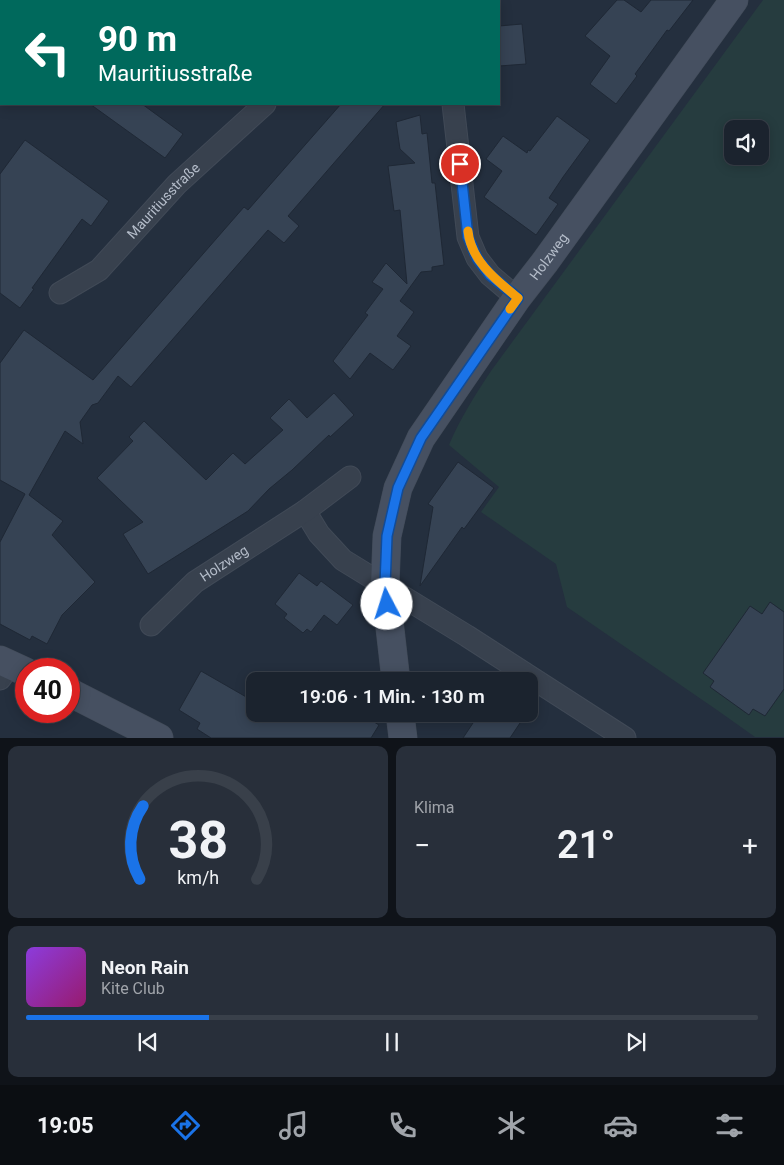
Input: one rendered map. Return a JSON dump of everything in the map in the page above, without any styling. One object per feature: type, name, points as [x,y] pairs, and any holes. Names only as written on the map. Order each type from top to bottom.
[{"type":"street","name":"Holzweg","points":[[395,672],[385,585],[387,536],[398,488],[421,438],[518,298],[734,0]]},
{"type":"street","name":"Mauritiusstraße","points":[[60,293],[99,270],[177,184],[263,105]]},
{"type":"street","points":[[453,105],[468,237],[477,258],[490,275],[518,298]]},
{"type":"street","name":"Holzweg","points":[[151,625],[195,582],[304,511],[350,477]]},
{"type":"street","points":[[304,511],[319,534],[343,560],[625,738]]},
{"type":"street","points":[[80,698],[159,738]]},
{"type":"street","points":[[401,722],[403,738]]},
{"type":"green space","points":[[763,0],[784,0],[784,737],[755,737],[567,607],[556,564],[481,512],[499,487],[449,445],[468,407],[491,371]]},
{"type":"building","points":[[617,0],[624,0],[641,12],[651,0],[693,0],[669,31],[667,30],[616,104],[590,84],[610,56],[585,36]]},
{"type":"building","points":[[522,24],[526,64],[500,66],[500,26]]},
{"type":"building","points":[[91,105],[143,105],[183,134],[165,158]]},
{"type":"building","points":[[340,105],[384,105],[288,216],[299,226],[284,243],[268,230],[131,387],[118,376],[98,403],[92,405],[80,422],[83,444],[65,431],[29,495],[63,521],[52,535],[95,582],[62,615],[47,644],[32,636],[30,640],[0,624],[0,542],[25,494],[0,480],[0,363],[24,330],[93,380],[244,207],[248,210]]},
{"type":"building","points":[[420,115],[422,134],[427,133],[432,183],[435,183],[444,265],[432,267],[432,271],[421,272],[400,301],[414,312],[397,336],[411,346],[393,370],[370,353],[350,379],[333,361],[368,315],[365,313],[383,289],[372,282],[386,263],[407,284],[400,210],[394,211],[388,166],[415,163],[400,149],[396,122]]},
{"type":"building","points":[[557,116],[590,140],[549,198],[558,204],[536,235],[484,197],[502,171],[486,159],[503,136],[527,153]]},
{"type":"building","points":[[25,140],[109,201],[91,226],[82,219],[32,288],[34,289],[20,308],[0,293],[0,174]]},
{"type":"building","points":[[334,393],[354,415],[269,489],[248,511],[148,574],[123,534],[143,522],[97,478],[133,441],[129,437],[144,421],[206,480],[233,453],[245,464],[283,430],[270,418],[289,399],[307,418]]},
{"type":"building","points":[[458,462],[494,488],[464,529],[462,527],[420,586],[433,507],[428,504]]},
{"type":"building","points":[[299,573],[317,586],[321,581],[353,605],[337,625],[324,615],[311,632],[307,629],[303,633],[284,618],[287,614],[275,604]]},
{"type":"building","points":[[770,602],[784,612],[784,689],[765,716],[753,709],[749,715],[710,687],[714,681],[703,673],[750,606],[762,614]]},
{"type":"building","points":[[201,671],[246,697],[246,722],[374,722],[379,725],[371,738],[211,738],[197,729],[200,723],[179,710]]},
{"type":"building","points":[[474,722],[521,722],[510,738],[463,738]]},
{"type":"slow traffic","points":[[468,231],[468,237],[477,258],[490,275],[518,298],[510,309]]},
{"type":"route","points":[[387,604],[385,585],[387,536],[398,488],[421,438],[518,298],[490,275],[477,258],[468,237],[460,164]]}]
